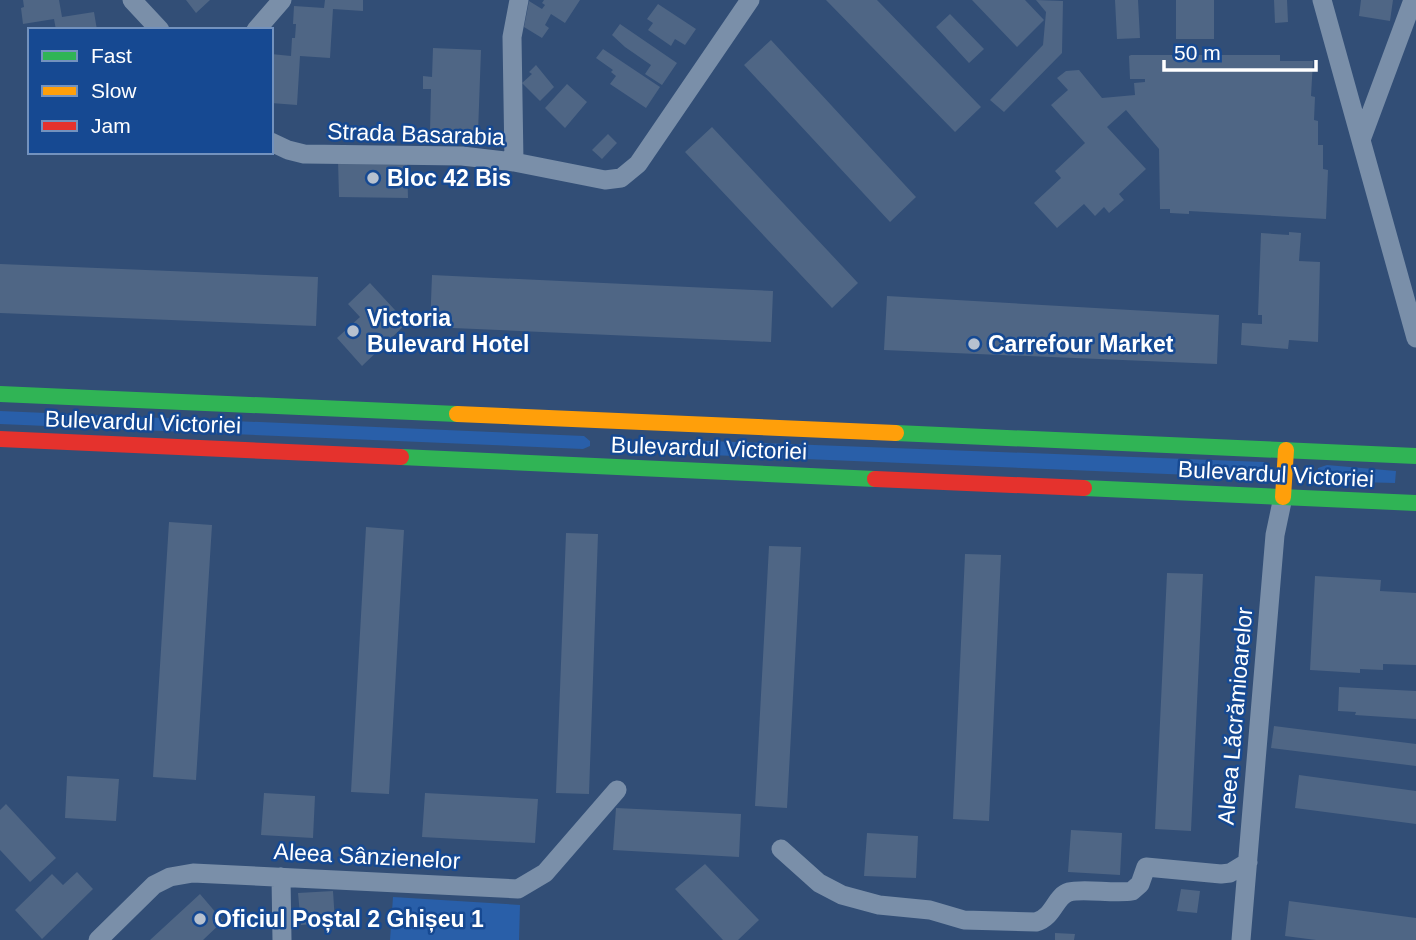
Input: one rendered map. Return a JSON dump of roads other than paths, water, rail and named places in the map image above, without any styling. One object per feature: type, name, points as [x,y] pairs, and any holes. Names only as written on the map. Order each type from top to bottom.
[{"type":"main road","name":"Bulevardul Victoriei","points":[[0,394],[647,428],[1416,456]]},
{"type":"main road","name":"Bulevardul Victoriei","points":[[0,439],[645,462],[1416,503]]},
{"type":"main road","points":[[1283,497],[1286,450]]},
{"type":"street","points":[[132,0],[158,28]]},
{"type":"street","points":[[258,28],[282,0]]},
{"type":"street","points":[[514,162],[512,37],[519,0]]},
{"type":"street","name":"Strada Basarabia","points":[[273,143],[304,154],[440,155],[514,162],[605,180],[621,178],[638,164],[750,0]]},
{"type":"street","points":[[1322,0],[1416,338]]},
{"type":"street","points":[[1362,140],[1413,0]]},
{"type":"street","name":"Aleea Lăcrămioarelor","points":[[1241,940],[1275,535],[1283,497]]},
{"type":"street","name":"Aleea Sânzienelor","points":[[97,940],[154,886],[170,877],[193,873],[518,888],[545,873],[617,790]]},
{"type":"street","points":[[781,849],[819,883],[842,895],[879,905],[930,910],[964,920],[1036,922],[1043,920],[1060,898],[1071,891],[1132,891],[1140,884],[1146,867],[1221,874],[1230,873],[1248,862]]},
{"type":"street","points":[[281,877],[282,940]]},
{"type":"place","name":"Bloc 42 Bis","points":[[373,178]]},
{"type":"place","name":"Victoria Bulevard Hotel","points":[[353,331]]},
{"type":"place","name":"Carrefour Market","points":[[974,344]]},
{"type":"place","name":"Oficiul Poștal 2 Ghișeu 1","points":[[200,919]]}]
